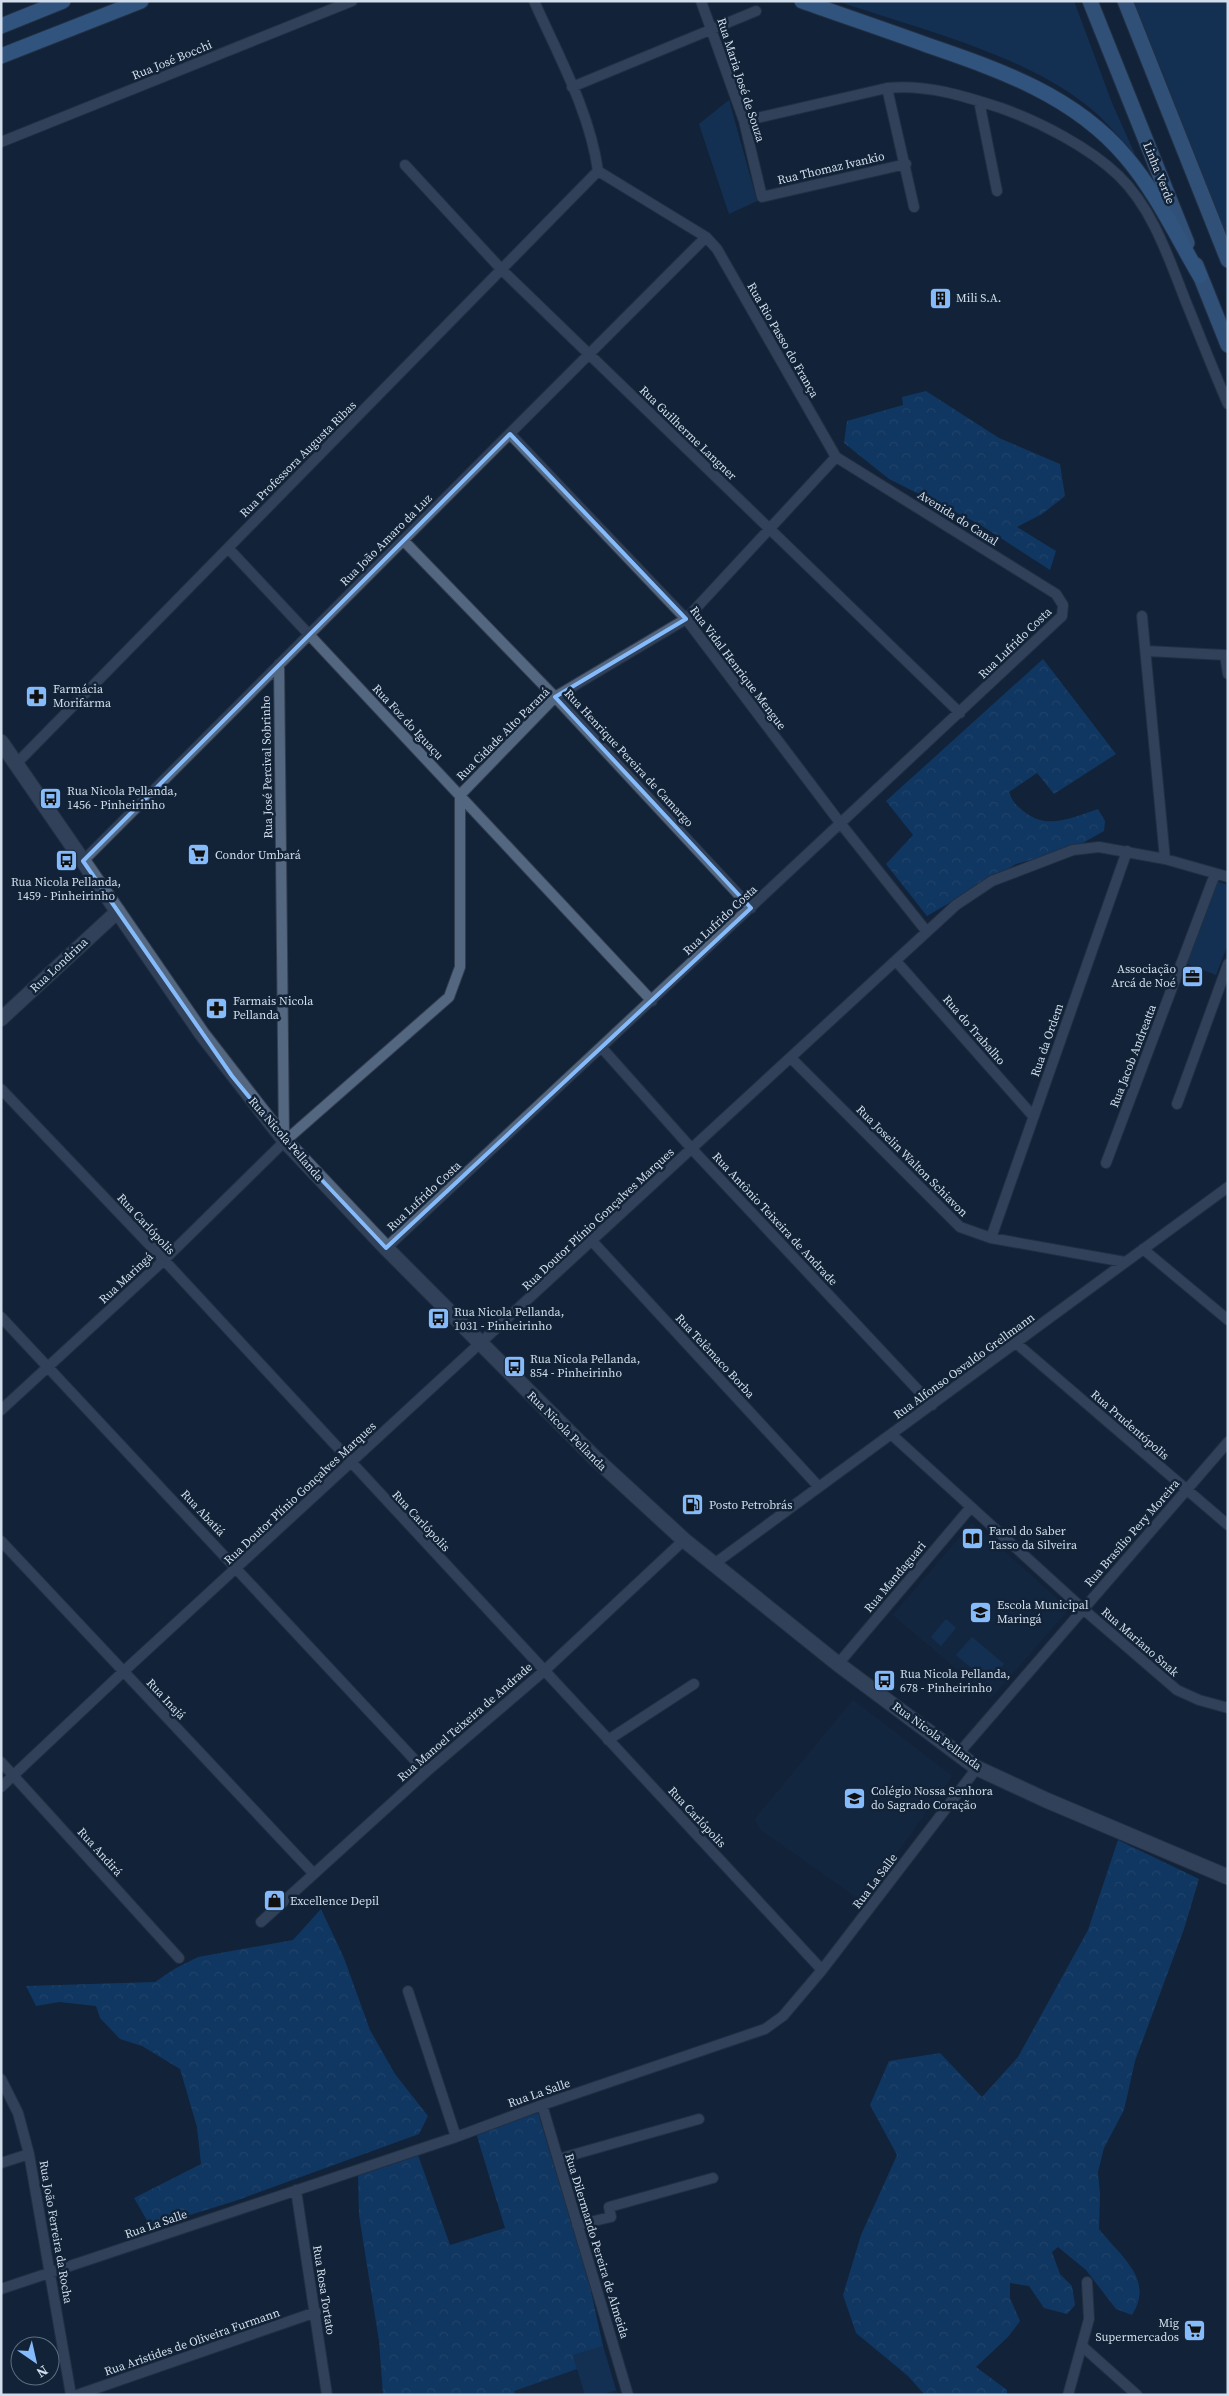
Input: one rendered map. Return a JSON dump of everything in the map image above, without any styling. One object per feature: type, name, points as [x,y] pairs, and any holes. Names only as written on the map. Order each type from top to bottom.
[{"type":"highway","points":[[1,26],[63,1]]},
{"type":"highway","points":[[1,56],[141,1]]},
{"type":"highway","points":[[802,1],[1021,79],[1073,110],[1105,135],[1126,157],[1145,182],[1200,276]]},
{"type":"highway","name":"Linha Verde","points":[[1090,1],[1228,345]]},
{"type":"highway","points":[[1125,1],[1228,260]]},
{"type":"main road","name":"Rua Nicola Pellanda","points":[[1,742],[207,1041],[285,1140],[386,1248],[596,1460],[684,1540],[838,1664],[977,1768],[1046,1800],[1228,1876]]},
{"type":"street","name":"Rua José Bocchi","points":[[1,142],[352,1]]},
{"type":"street","points":[[534,1],[572,86],[595,147],[598,171],[706,237]]},
{"type":"street","name":"Rua Maria José de Souza","points":[[702,1],[744,121],[762,197]]},
{"type":"street","points":[[572,86],[756,12]]},
{"type":"street","points":[[744,121],[887,88],[908,86],[931,88],[979,101],[1022,115],[1049,129],[1086,151],[1119,176],[1149,217],[1162,242],[1228,404]]},
{"type":"street","points":[[887,88],[906,164],[914,208]]},
{"type":"street","points":[[979,101],[997,190]]},
{"type":"street","name":"Rua Thomaz Ivankio","points":[[762,197],[906,164]]},
{"type":"street","name":"Rua Guilherme Langner","points":[[405,165],[502,270],[960,714]]},
{"type":"street","name":"Rua Professora Augusta Ribas","points":[[16,764],[598,171]]},
{"type":"street","name":"Rua João Amaro da Luz","points":[[84,861],[510,434],[588,353],[706,237]]},
{"type":"street","name":"Rua Rio Passo do França","points":[[706,237],[728,269],[836,457]]},
{"type":"street","name":"Rua Vidal Henrique Mengue","points":[[510,434],[686,619],[841,824],[927,932]]},
{"type":"street","name":"Rua Cidade Alto Paraná","points":[[285,1140],[449,997],[460,967],[460,795],[555,697],[686,619],[836,457]]},
{"type":"street","name":"Avenida do Canal","points":[[836,457],[1056,594],[1063,605]]},
{"type":"street","name":"Rua Henrique Pereira de Camargo","points":[[403,540],[555,697],[752,908]]},
{"type":"street","name":"Rua Foz do Iguaçu","points":[[228,548],[652,1001]]},
{"type":"street","name":"Rua Lufrido Costa","points":[[386,1248],[960,714],[1062,616],[1063,605]]},
{"type":"street","points":[[1142,616],[1147,651],[1164,859]]},
{"type":"street","points":[[1147,651],[1225,655],[1228,674]]},
{"type":"street","name":"Rua José Percival Sobrinho","points":[[279,664],[285,1140]]},
{"type":"street","name":"Rua Doutor Plínio Gonçalves Marques","points":[[1,1787],[123,1672],[956,905],[1000,878],[1073,850],[1099,847],[1164,859],[1228,877]]},
{"type":"street","name":"Rua da Ordem","points":[[991,1238],[1127,851]]},
{"type":"street","name":"Rua Jacob Andreatta","points":[[1106,1163],[1215,874]]},
{"type":"street","name":"Rua Londrina","points":[[1,1019],[118,911]]},
{"type":"street","name":"Rua do Trabalho","points":[[896,961],[1033,1116]]},
{"type":"street","points":[[1177,1104],[1228,964]]},
{"type":"street","name":"Rua Antônio Teixeira de Andrade","points":[[602,1048],[692,1149],[932,1404]]},
{"type":"street","name":"Rua Joselin Walton Schiavon","points":[[791,1058],[960,1227],[991,1238],[1125,1262]]},
{"type":"street","name":"Rua Carlópolis","points":[[1,1089],[164,1260],[822,1970]]},
{"type":"street","name":"Rua Maringá","points":[[1,1410],[164,1260],[285,1140]]},
{"type":"street","name":"Rua Alfonso Osvaldo Grellmann","points":[[714,1564],[1228,1187]]},
{"type":"street","name":"Rua Telêmaco Borba","points":[[592,1241],[819,1487]]},
{"type":"street","points":[[1143,1249],[1228,1320]]},
{"type":"street","name":"Rua Abatiá","points":[[1,1317],[426,1772]]},
{"type":"street","name":"Rua Prudentópolis","points":[[1016,1343],[1228,1525]]},
{"type":"street","name":"Rua Mariano Snak","points":[[891,1434],[1083,1609],[1177,1690],[1199,1700],[1228,1708]]},
{"type":"street","name":"Rua Brasílio Pery Moreira","points":[[958,1754],[1228,1442]]},
{"type":"street","name":"Rua Mandaguari","points":[[838,1664],[971,1507]]},
{"type":"street","name":"Rua Manoel Teixeira de Andrade","points":[[261,1922],[426,1772],[544,1671],[684,1540]]},
{"type":"street","name":"Rua Inajá","points":[[1,1541],[314,1874]]},
{"type":"street","points":[[608,1740],[694,1684]]},
{"type":"street","name":"Rua Andirá","points":[[1,1762],[179,1958]]},
{"type":"street","name":"Rua La Salle","points":[[1,2289],[456,2136],[765,2029],[783,2016],[822,1970],[977,1768]]},
{"type":"street","points":[[408,1991],[456,2136]]},
{"type":"street","name":"Rua João Ferreira da Rocha","points":[[1,2078],[18,2113],[29,2154],[71,2395]]},
{"type":"street","name":"Rua Dilermando Pereira de Almeida","points":[[542,2105],[628,2395]]},
{"type":"street","points":[[558,2159],[699,2119]]},
{"type":"street","points":[[1,2163],[29,2154]]},
{"type":"street","points":[[577,2225],[611,2217],[609,2207],[714,2178]]},
{"type":"street","name":"Rua Rosa Tortato","points":[[296,2190],[316,2312],[327,2395]]},
{"type":"street","points":[[1068,2395],[1089,2319],[1087,2282]]},
{"type":"street","name":"Rua Aristides de Oliveira Furmann","points":[[77,2395],[316,2312]]},
{"type":"street","points":[[1082,2346],[1137,2395]]},
{"type":"highlighted area","points":[[510,434],[686,619],[555,697],[751,908],[386,1248],[285,1141],[232,1076],[83,861]]},
{"type":"shaded area","points":[[837,1],[1074,1],[1112,103],[1137,159],[1099,116],[1085,104],[1059,86],[1030,70],[999,56],[933,32]]},
{"type":"shaded area","points":[[1134,1],[1228,1],[1228,239],[1139,14]]},
{"type":"shaded area","points":[[729,100],[757,201],[729,214],[699,124]]},
{"type":"shaded area","points":[[1216,881],[1228,885],[1228,944],[1216,975],[1185,963]]},
{"type":"shaded area","name":"Escola Municipal Maringá","points":[[972,1523],[1069,1609],[991,1698],[893,1615]]},
{"type":"shaded area","points":[[946,1619],[956,1628],[941,1646],[931,1637]]},
{"type":"shaded area","points":[[972,1637],[1004,1664],[988,1682],[956,1655]]},
{"type":"shaded area","name":"Colégio Nossa Senhora do Sagrado Coração","points":[[853,1700],[952,1776],[862,1901],[761,1830],[755,1819]]},
{"type":"shaded area","points":[[603,2346],[618,2395],[515,2395],[513,2391],[577,2369]]},
{"type":"shaded area","points":[[603,2346],[616,2390],[601,2395],[585,2395],[573,2355]]},
{"type":"green space","points":[[926,391],[999,438],[1060,464],[1065,496],[1042,514],[1017,527],[1056,551],[1050,570],[979,524],[889,479],[844,443],[847,421],[903,405],[902,397]]},
{"type":"green space","points":[[1043,659],[1116,754],[1054,794],[1037,773],[1009,792],[1014,802],[1020,808],[1034,818],[1043,821],[1061,820],[1098,809],[1105,821],[1104,831],[1074,848],[1016,864],[927,916],[886,864],[913,835],[886,801]]},
{"type":"green space","points":[[1118,1840],[1199,1879],[1184,1929],[1135,2061],[1124,2110],[1104,2148],[1098,2172],[1100,2194],[1099,2229],[1132,2269],[1140,2290],[1138,2302],[1132,2315],[1116,2309],[1086,2270],[1058,2247],[1052,2252],[1060,2274],[1072,2286],[1075,2305],[1067,2314],[1044,2308],[1029,2286],[1010,2283],[1010,2298],[1020,2321],[1008,2337],[976,2367],[1007,2390],[1007,2395],[925,2395],[908,2376],[856,2333],[843,2295],[861,2235],[897,2155],[870,2105],[889,2061],[940,2053],[982,2097],[1018,2057],[1088,1930]]},
{"type":"green space","points":[[321,1909],[344,1958],[370,2030],[395,2074],[428,2116],[419,2134],[235,2201],[151,2227],[134,2198],[201,2164],[197,2127],[180,2069],[142,2046],[120,2039],[100,2018],[96,2006],[59,2002],[36,2006],[26,1986],[155,1982],[176,1968],[198,1957],[293,1940]]},
{"type":"green space","points":[[538,2113],[587,2273],[603,2346],[573,2355],[577,2369],[514,2391],[515,2395],[383,2395],[379,2341],[359,2215],[358,2175],[418,2155],[450,2245],[505,2228],[476,2133]]},
{"type":"place","name":"Mili S.A.","points":[[940,298]]},
{"type":"place","name":"Farmácia Morifarma","points":[[37,696]]},
{"type":"place","name":"Rua Nicola Pellanda, 1456 - Pinheirinho","points":[[51,798]]},
{"type":"place","name":"Condor Umbará","points":[[199,855]]},
{"type":"place","name":"Rua Nicola Pellanda, 1459 - Pinheirinho","points":[[66,861]]},
{"type":"place","name":"Associação Arcá de Noé","points":[[1192,976]]},
{"type":"place","name":"Farmais Nicola Pellanda","points":[[217,1008]]},
{"type":"place","name":"Rua Nicola Pellanda, 1031 - Pinheirinho","points":[[438,1319]]},
{"type":"place","name":"Rua Nicola Pellanda, 854 - Pinheirinho","points":[[514,1366]]},
{"type":"place","name":"Posto Petrobrás","points":[[693,1505]]},
{"type":"place","name":"Farol do Saber Tasso da Silveira","points":[[973,1538]]},
{"type":"place","name":"Escola Municipal Maringá","points":[[981,1612]]},
{"type":"place","name":"Rua Nicola Pellanda, 678 - Pinheirinho","points":[[884,1681]]},
{"type":"place","name":"Colégio Nossa Senhora do Sagrado Coração","points":[[855,1798]]},
{"type":"place","name":"Excellence Depil","points":[[274,1901]]},
{"type":"place","name":"Mig Supermercados","points":[[1195,2330]]}]
